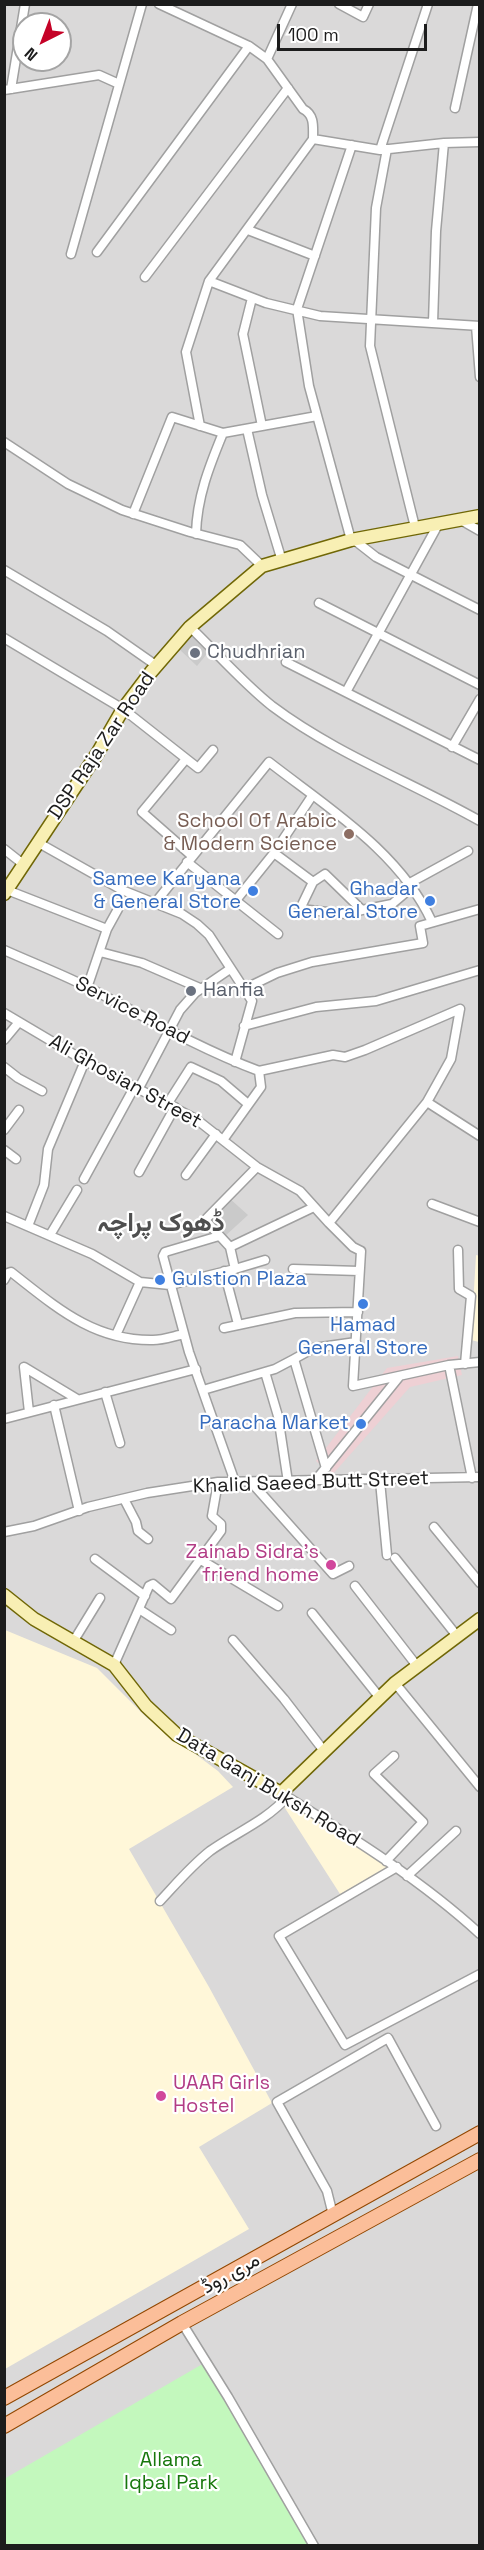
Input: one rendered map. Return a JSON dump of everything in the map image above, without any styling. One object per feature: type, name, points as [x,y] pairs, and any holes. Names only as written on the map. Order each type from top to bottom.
[{"type":"main road","name":"مری روڈ","points":[[4,2398],[480,2133]]},
{"type":"main road","name":"مری روڈ","points":[[4,2426],[182,2324],[480,2160]]},
{"type":"street","points":[[25,4],[8,90],[99,75],[119,84]]},
{"type":"street","points":[[71,254],[142,4]]},
{"type":"street","points":[[159,4],[249,46],[267,59],[312,117],[313,139],[209,281],[186,352],[200,426]]},
{"type":"street","points":[[267,59],[292,4]]},
{"type":"street","points":[[339,4],[363,17],[369,4]]},
{"type":"street","points":[[415,527],[370,346],[376,208],[384,149],[428,4]]},
{"type":"street","points":[[455,108],[478,4]]},
{"type":"street","points":[[98,252],[249,46]]},
{"type":"street","points":[[145,277],[288,88]]},
{"type":"street","points":[[313,139],[384,149],[480,142]]},
{"type":"street","points":[[433,323],[436,231],[444,143]]},
{"type":"street","points":[[352,145],[297,309],[309,386],[317,416],[352,539],[376,557],[480,610]]},
{"type":"street","points":[[248,230],[315,256]]},
{"type":"street","points":[[209,281],[266,303],[320,316],[478,326],[480,377]]},
{"type":"street","points":[[252,298],[243,334],[262,426]]},
{"type":"street","points":[[133,514],[172,417],[223,434],[317,416]]},
{"type":"street","points":[[247,429],[262,495],[282,561]]},
{"type":"street","points":[[195,534],[196,509],[223,434]]},
{"type":"street","points":[[4,442],[68,484],[133,514],[195,534],[240,545],[262,566]]},
{"type":"street","name":"DSP Raja Zar Road","points":[[6,892],[85,772],[123,709],[190,627],[262,566],[352,539],[480,516]]},
{"type":"street","points":[[459,519],[480,531]]},
{"type":"street","points":[[346,692],[439,523]]},
{"type":"street","points":[[4,570],[107,631],[157,666]]},
{"type":"street","points":[[319,603],[480,685]]},
{"type":"street","points":[[190,627],[273,706],[321,738],[374,768],[480,821]]},
{"type":"street","points":[[4,638],[123,709],[198,768],[213,750]]},
{"type":"street","points":[[286,662],[480,760]]},
{"type":"street","points":[[452,747],[480,699]]},
{"type":"street","points":[[186,759],[142,812],[190,859],[278,934]]},
{"type":"street","points":[[155,903],[269,762],[353,825],[410,886],[422,902],[432,922]]},
{"type":"street","points":[[237,899],[274,853],[312,796]]},
{"type":"street","points":[[37,842],[122,890],[182,914],[209,935],[252,1000],[235,1062]]},
{"type":"street","points":[[4,849],[23,864]]},
{"type":"street","points":[[362,910],[326,874],[314,882],[300,909],[346,914],[392,904],[410,886],[468,851]]},
{"type":"street","points":[[274,853],[314,882]]},
{"type":"street","points":[[6,892],[107,929]]},
{"type":"street","points":[[87,988],[107,929],[118,909]]},
{"type":"street","points":[[244,989],[276,973],[312,962],[423,943],[420,926],[480,909]]},
{"type":"street","name":"Service Road","points":[[4,950],[87,988],[235,1062],[259,1071]]},
{"type":"street","points":[[100,952],[142,963],[202,989]]},
{"type":"street","points":[[84,1179],[180,1010],[202,989],[230,969]]},
{"type":"street","points":[[244,1026],[316,1007],[376,1001],[480,970]]},
{"type":"street","points":[[186,1176],[261,1087],[259,1071],[333,1054],[345,1057],[460,1009],[450,1059],[427,1102],[328,1223]]},
{"type":"street","name":"Ali Ghosian Street","points":[[4,1013],[85,1061],[196,1119],[257,1167],[300,1191],[328,1223],[353,1247],[361,1251],[353,1386],[399,1377]]},
{"type":"street","points":[[4,1040],[19,1022]]},
{"type":"street","points":[[28,1226],[44,1185],[48,1149],[85,1061]]},
{"type":"street","points":[[4,1067],[18,1078],[42,1091]]},
{"type":"street","points":[[139,1172],[191,1067],[220,1081],[248,1104]]},
{"type":"street","points":[[427,1102],[480,1136]]},
{"type":"street","points":[[4,1130],[19,1110]]},
{"type":"street","points":[[4,1150],[16,1159]]},
{"type":"street","points":[[235,1269],[230,1247],[206,1221],[206,1218],[257,1167]]},
{"type":"street","points":[[50,1235],[77,1190]]},
{"type":"street","points":[[432,1204],[480,1222]]},
{"type":"street","points":[[230,1247],[314,1207]]},
{"type":"street","points":[[4,1216],[92,1254],[140,1282],[170,1286],[265,1260]]},
{"type":"street","points":[[219,1236],[163,1254],[184,1334],[235,1482]]},
{"type":"street","points":[[458,1250],[459,1289],[471,1296],[465,1364]]},
{"type":"street","points":[[293,1269],[359,1271]]},
{"type":"street","points":[[224,1270],[238,1324]]},
{"type":"street","points":[[4,1280],[11,1272],[54,1306],[87,1327],[119,1337],[154,1341],[184,1334]]},
{"type":"street","points":[[116,1335],[140,1282]]},
{"type":"street","points":[[224,1328],[295,1313],[357,1312]]},
{"type":"street","points":[[203,1390],[265,1372],[314,1347],[356,1342]]},
{"type":"street","points":[[294,1359],[326,1468]]},
{"type":"street","points":[[315,1481],[399,1377],[449,1365],[480,1362]]},
{"type":"street","points":[[449,1365],[476,1478]]},
{"type":"street","points":[[29,1412],[24,1367],[76,1399]]},
{"type":"street","points":[[4,1419],[196,1369]]},
{"type":"street","points":[[265,1372],[278,1416],[288,1482]]},
{"type":"street","points":[[105,1392],[120,1443]]},
{"type":"street","points":[[54,1405],[79,1510]]},
{"type":"street","name":"Khalid Saeed Butt Street","points":[[4,1533],[124,1499],[218,1482],[476,1478]]},
{"type":"street","points":[[380,1481],[391,1556],[457,1636]]},
{"type":"street","points":[[114,1665],[145,1596],[153,1584],[171,1599],[222,1528],[212,1516],[218,1482]]},
{"type":"street","points":[[251,1482],[333,1574],[349,1566]]},
{"type":"street","points":[[124,1499],[138,1531],[148,1539]]},
{"type":"street","points":[[434,1527],[480,1583]]},
{"type":"street","points":[[95,1559],[145,1596]]},
{"type":"street","points":[[201,1560],[278,1606]]},
{"type":"street","points":[[355,1586],[417,1666]]},
{"type":"street","name":"Data Ganj Buksh Road","points":[[4,1595],[34,1619],[114,1665],[146,1706],[177,1735],[284,1795],[397,1867],[456,1913],[480,1935]]},
{"type":"street","points":[[73,1642],[100,1598]]},
{"type":"street","points":[[139,1609],[171,1630]]},
{"type":"street","points":[[312,1613],[380,1698]]},
{"type":"street","points":[[160,1901],[193,1865],[209,1852],[266,1816],[324,1751],[395,1683],[480,1619]]},
{"type":"street","points":[[233,1640],[284,1699],[324,1751]]},
{"type":"street","points":[[395,1683],[480,1787]]},
{"type":"street","points":[[386,1861],[423,1822],[374,1774],[394,1756]]},
{"type":"street","points":[[407,1876],[456,1832]]},
{"type":"street","points":[[397,1867],[279,1936],[345,2045],[480,1974]]},
{"type":"street","points":[[333,2215],[327,2191],[277,2102],[388,2038],[436,2126]]},
{"type":"street","points":[[182,2324],[228,2397],[314,2546]]},
{"type":"shaded area","points":[[5,5],[479,5],[479,2545],[5,2545]]},
{"type":"shaded area","points":[[193,635],[210,650],[197,666],[179,649]]},
{"type":"shaded area","points":[[229,1198],[248,1215],[224,1237],[207,1220]]},
{"type":"shaded area","points":[[476,1255],[480,1256],[479,1342],[471,1340]]},
{"type":"shaded area","name":"Paracha Market","points":[[458,1356],[462,1375],[410,1387],[332,1475],[316,1461],[387,1368]]},
{"type":"shaded area","points":[[5,1630],[97,1668],[147,1718],[218,1771],[233,1787],[129,1849],[209,1987],[272,2103],[199,2147],[249,2229],[5,2369]]},
{"type":"shaded area","points":[[288,1804],[321,1822],[388,1867],[340,1894],[283,1805]]},
{"type":"green space","name":"Allama Iqbal Park","points":[[206,2362],[313,2545],[5,2545],[4,2479]]},
{"type":"place","name":"Chudhrian","points":[[195,653]]},
{"type":"place","name":"School Of Arabic & Modern Science","points":[[349,834]]},
{"type":"place","name":"Samee Karyana & General Store","points":[[253,891]]},
{"type":"place","name":"Ghadar General Store","points":[[430,901]]},
{"type":"place","name":"Hanfia","points":[[191,991]]},
{"type":"place","name":"Gulstion Plaza","points":[[160,1280]]},
{"type":"place","name":"Hamad General Store","points":[[363,1304]]},
{"type":"place","name":"Paracha Market","points":[[361,1424]]},
{"type":"place","name":"Zainab Sidra's friend home","points":[[331,1565]]},
{"type":"place","name":"UAAR Girls Hostel","points":[[161,2096]]},
{"type":"district","name":"ڈھوک پراچہ","points":[[161,1224]]}]
